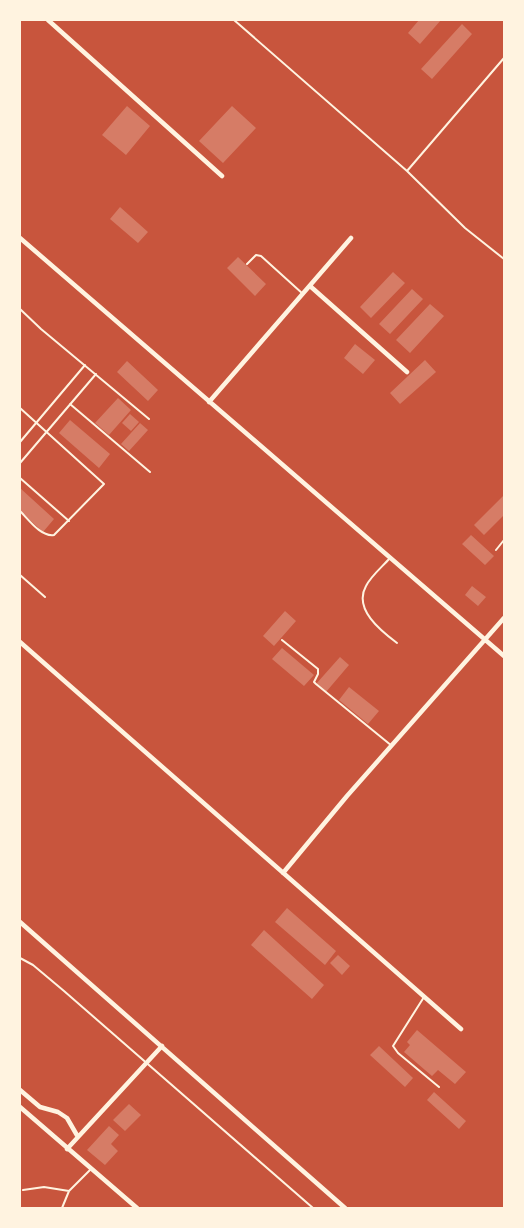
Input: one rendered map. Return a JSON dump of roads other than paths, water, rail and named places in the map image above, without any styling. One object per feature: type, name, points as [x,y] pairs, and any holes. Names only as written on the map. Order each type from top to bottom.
[{"type":"street","points":[[48,20],[222,176]]},
{"type":"street","points":[[20,238],[504,657]]},
{"type":"street","points":[[209,402],[351,238]]},
{"type":"street","points":[[310,286],[407,372]]},
{"type":"street","points":[[283,873],[504,618]]},
{"type":"street","points":[[20,642],[461,1029]]},
{"type":"street","points":[[20,922],[345,1209]]},
{"type":"street","points":[[67,1149],[162,1046]]},
{"type":"street","points":[[20,1090],[40,1107],[58,1112],[67,1118],[78,1137]]},
{"type":"street","points":[[20,1107],[137,1209]]},
{"type":"lane","points":[[234,20],[407,171],[465,228],[504,259]]},
{"type":"lane","points":[[407,171],[504,58]]},
{"type":"lane","points":[[247,264],[256,255],[261,256],[303,294]]},
{"type":"lane","points":[[20,309],[149,419]]},
{"type":"lane","points":[[20,442],[85,365]]},
{"type":"lane","points":[[20,462],[96,374]]},
{"type":"lane","points":[[70,404],[150,472]]},
{"type":"lane","points":[[20,408],[104,484],[57,533],[49,536],[20,511]]},
{"type":"lane","points":[[20,478],[69,521]]},
{"type":"lane","points":[[496,550],[504,540]]},
{"type":"lane","points":[[390,558],[366,585],[363,592],[369,618],[381,632],[397,643]]},
{"type":"lane","points":[[20,575],[45,597]]},
{"type":"lane","points":[[282,640],[318,669],[316,684],[392,746]]},
{"type":"lane","points":[[20,958],[41,972],[313,1209]]},
{"type":"lane","points":[[424,997],[393,1046],[398,1053],[439,1087]]},
{"type":"lane","points":[[62,1209],[69,1191],[91,1169]]},
{"type":"lane","points":[[23,1190],[44,1187],[69,1191]]}]
